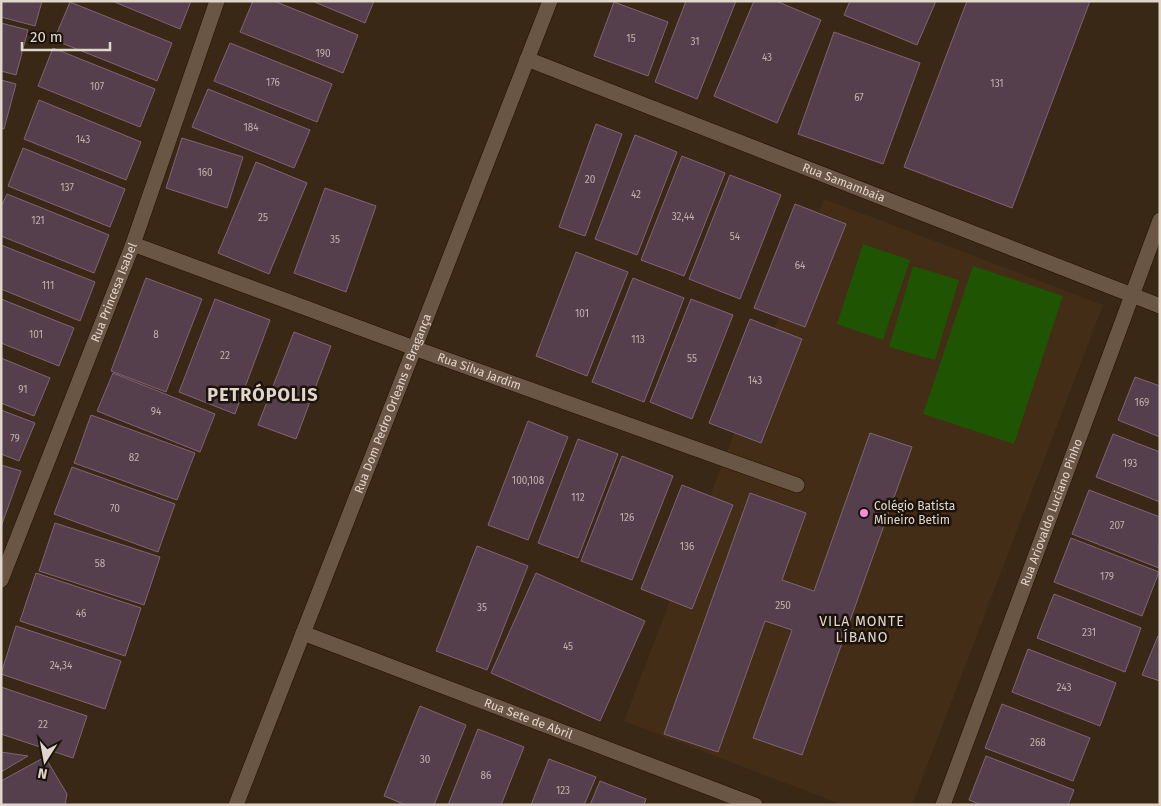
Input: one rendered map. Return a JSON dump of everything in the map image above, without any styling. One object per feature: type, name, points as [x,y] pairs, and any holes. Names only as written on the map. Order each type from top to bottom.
[{"type":"street","name":"Rua Princesa Isabel","points":[[1,580],[6,551],[133,244],[216,1]]},
{"type":"street","name":"Rua Dom Pedro Orleans e Bragança","points":[[236,805],[550,1]]},
{"type":"street","name":"Rua Samambaia","points":[[526,59],[1130,296],[1160,306]]},
{"type":"street","name":"Rua Ariovaldo Luciano Pinho","points":[[943,805],[1130,296],[1160,220]]},
{"type":"street","name":"Rua Silva Jardim","points":[[133,244],[414,348],[798,485]]},
{"type":"street","name":"Rua Sete de Abril","points":[[303,633],[755,805]]},
{"type":"shaded area","name":"Colégio Batista Mineiro Betim","points":[[824,199],[1103,305],[912,805],[843,805],[624,721]]},
{"type":"green space","points":[[863,244],[910,260],[883,340],[837,324]]},
{"type":"green space","points":[[913,266],[959,280],[935,360],[889,347]]},
{"type":"green space","points":[[973,266],[1063,296],[1014,444],[923,414]]},
{"type":"building","points":[[1,1],[42,1],[35,26],[1,17]]},
{"type":"building","points":[[112,1],[191,1],[180,29]]},
{"type":"building","points":[[253,1],[274,1],[358,35],[343,73],[240,32]]},
{"type":"building","points":[[312,1],[374,1],[365,23]]},
{"type":"building","points":[[686,1],[736,1],[697,99],[655,82]]},
{"type":"building","points":[[754,1],[776,1],[821,20],[777,123],[714,96]]},
{"type":"building","points":[[850,1],[936,1],[917,45],[844,15]]},
{"type":"building","points":[[967,1],[1090,1],[1012,208],[904,167]]},
{"type":"building","points":[[70,2],[172,43],[157,81],[54,40]]},
{"type":"building","points":[[614,2],[668,22],[648,76],[594,56]]},
{"type":"building","points":[[1,23],[28,30],[16,75],[1,71]]},
{"type":"building","points":[[834,32],[920,63],[883,164],[798,134]]},
{"type":"building","points":[[230,43],[332,84],[317,122],[214,81]]},
{"type":"building","points":[[53,48],[155,89],[140,127],[38,86]]},
{"type":"building","points":[[1,80],[16,84],[4,129],[1,128]]},
{"type":"building","points":[[208,89],[310,130],[294,168],[192,127]]},
{"type":"building","points":[[39,100],[141,142],[126,180],[24,139]]},
{"type":"building","points":[[596,124],[622,134],[585,236],[559,227]]},
{"type":"building","points":[[635,135],[677,152],[637,255],[595,239]]},
{"type":"building","points":[[182,138],[243,157],[227,208],[166,188]]},
{"type":"building","points":[[23,148],[125,189],[110,227],[8,186]]},
{"type":"building","points":[[682,156],[725,173],[684,276],[641,260]]},
{"type":"building","points":[[256,162],[307,183],[269,274],[218,253]]},
{"type":"building","points":[[730,175],[781,195],[740,299],[689,279]]},
{"type":"building","points":[[325,188],[376,206],[346,292],[294,273]]},
{"type":"building","points":[[7,194],[109,235],[94,273],[1,236],[1,207]]},
{"type":"building","points":[[795,204],[846,224],[805,327],[754,308]]},
{"type":"building","points":[[1,245],[95,282],[80,321],[1,289]]},
{"type":"building","points":[[576,252],[628,272],[587,376],[536,356]]},
{"type":"building","points":[[146,278],[202,299],[166,392],[111,371]]},
{"type":"building","points":[[633,278],[684,298],[644,402],[592,382]]},
{"type":"building","points":[[1,299],[74,328],[59,366],[1,343]]},
{"type":"building","points":[[215,299],[270,320],[235,414],[179,392]]},
{"type":"building","points":[[691,299],[733,315],[692,419],[650,402]]},
{"type":"building","points":[[750,319],[802,339],[761,443],[709,423]]},
{"type":"building","points":[[294,332],[331,346],[296,439],[258,425]]},
{"type":"building","points":[[1,358],[50,378],[34,416],[1,403]]},
{"type":"building","points":[[113,373],[215,414],[200,452],[97,411]]},
{"type":"building","points":[[1135,377],[1160,386],[1160,437],[1118,420]]},
{"type":"building","points":[[1,410],[35,423],[19,461],[1,454]]},
{"type":"building","points":[[91,415],[195,453],[177,500],[74,463]]},
{"type":"building","points":[[528,421],[568,437],[528,540],[488,525]]},
{"type":"building","points":[[870,433],[912,447],[802,755],[753,738],[792,630],[765,621],[718,752],[664,734],[750,493],[806,513],[782,580],[814,591]]},
{"type":"building","points":[[1113,434],[1160,452],[1160,502],[1096,477]]},
{"type":"building","points":[[578,439],[618,454],[578,558],[538,543]]},
{"type":"building","points":[[622,456],[673,476],[632,580],[581,561]]},
{"type":"building","points":[[1,465],[21,471],[1,527]]},
{"type":"building","points":[[72,467],[175,504],[158,552],[54,514]]},
{"type":"building","points":[[682,485],[733,505],[692,609],[641,589]]},
{"type":"building","points":[[1089,490],[1160,517],[1159,568],[1072,534]]},
{"type":"building","points":[[55,523],[160,557],[144,605],[39,571]]},
{"type":"building","points":[[1071,538],[1159,572],[1142,616],[1054,582]]},
{"type":"building","points":[[477,546],[528,566],[487,670],[436,651]]},
{"type":"building","points":[[36,573],[141,608],[125,656],[20,621]]},
{"type":"building","points":[[536,573],[645,621],[600,721],[491,673]]},
{"type":"building","points":[[1054,594],[1141,628],[1125,672],[1037,638]]},
{"type":"building","points":[[16,626],[121,661],[105,709],[1,674]]},
{"type":"building","points":[[1158,636],[1160,636],[1160,681],[1142,675]]},
{"type":"building","points":[[1028,649],[1116,683],[1100,726],[1012,692]]},
{"type":"building","points":[[1,687],[87,716],[73,758],[1,734]]},
{"type":"building","points":[[1002,704],[1090,738],[1073,781],[985,748]]},
{"type":"building","points":[[420,706],[466,725],[434,805],[406,805],[384,796]]},
{"type":"building","points":[[478,729],[524,747],[501,805],[448,805]]},
{"type":"building","points":[[1,752],[28,756],[1,772]]},
{"type":"building","points":[[986,756],[1074,790],[1068,805],[982,805],[969,800]]},
{"type":"building","points":[[45,757],[67,794],[65,805],[1,805],[1,781]]},
{"type":"building","points":[[549,759],[596,777],[584,805],[531,805]]},
{"type":"building","points":[[600,781],[646,799],[644,805],[590,805]]},
{"type":"place","name":"Colégio Batista Mineiro Betim","points":[[864,513]]},
{"type":"district","name":"PETRÓPOLIS","points":[[263,395]]},
{"type":"district","name":"VILA MONTE LÍBANO","points":[[862,630]]}]
